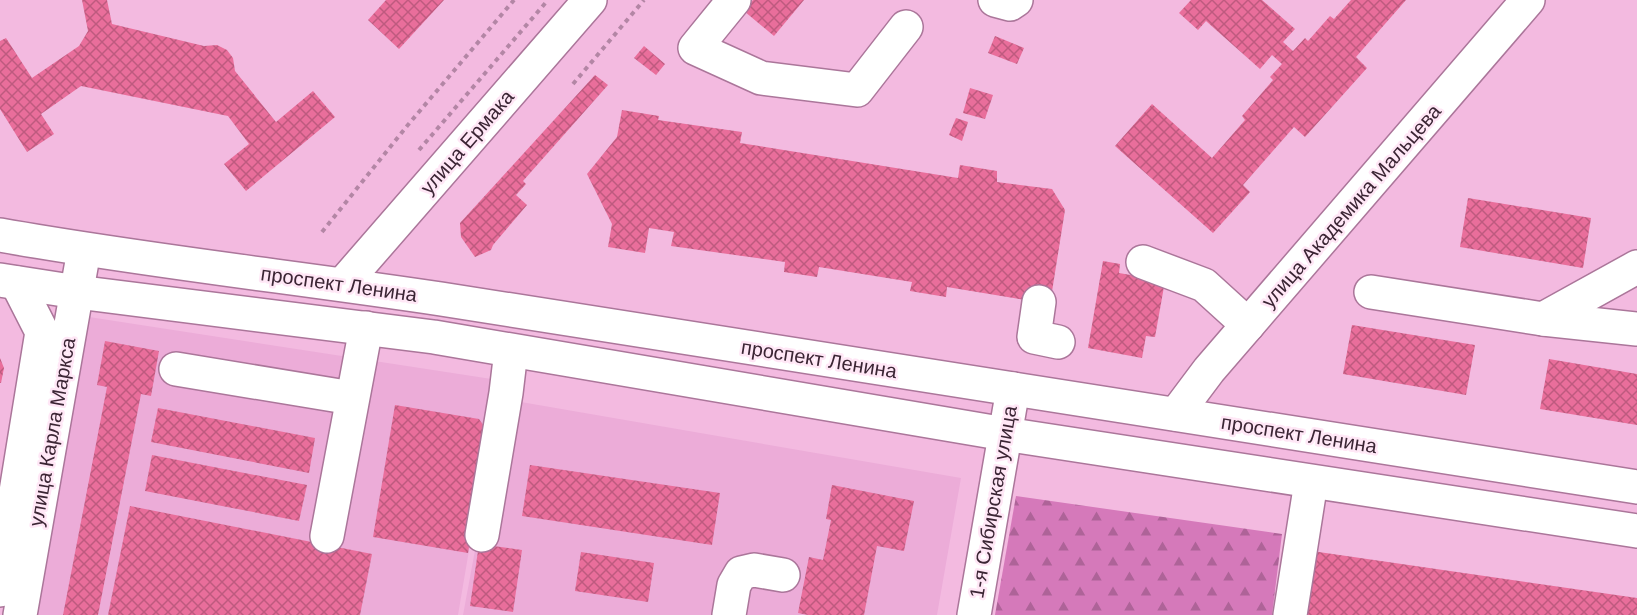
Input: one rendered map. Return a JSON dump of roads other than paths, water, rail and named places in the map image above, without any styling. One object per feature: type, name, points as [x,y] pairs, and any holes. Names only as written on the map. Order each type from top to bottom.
[{"type":"main road","name":"улица Ермака","points":[[317,321],[343,284],[590,0]]},
{"type":"main road","points":[[734,0],[695,48],[761,78],[857,90],[906,27]]},
{"type":"main road","points":[[995,0],[1010,4],[1016,0]]},
{"type":"main road","name":"улица Академика Мальцева","points":[[1176,414],[1209,370],[1528,0]]},
{"type":"main road","name":"проспект Ленина","points":[[0,235],[84,250],[343,284],[1637,488]]},
{"type":"main road","name":"улица Карла Маркса","points":[[20,615],[84,250]]},
{"type":"main road","points":[[1143,262],[1204,285],[1248,325]]},
{"type":"main road","points":[[1543,319],[1637,267]]},
{"type":"main road","name":"проспект Ленина","points":[[8,281],[434,337],[1005,434],[1637,531]]},
{"type":"main road","name":"улица Карла Маркса","points":[[0,590],[42,332],[8,281]]},
{"type":"main road","points":[[1371,292],[1543,319],[1637,329]]},
{"type":"main road","points":[[1039,302],[1034,337],[1058,342]]},
{"type":"main road","points":[[327,536],[366,328]]},
{"type":"main road","points":[[482,535],[512,351]]},
{"type":"main road","points":[[176,369],[352,398]]},
{"type":"main road","name":"1-я Сибирская улица","points":[[974,615],[1013,389]]},
{"type":"main road","points":[[1163,458],[1176,414]]},
{"type":"main road","points":[[1290,615],[1311,482]]},
{"type":"main road","points":[[729,615],[734,585],[741,573],[754,570],[783,575]]}]
